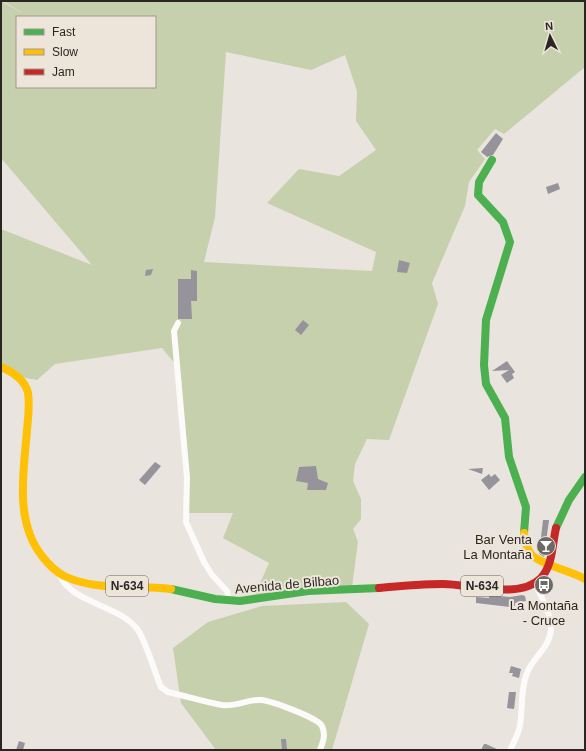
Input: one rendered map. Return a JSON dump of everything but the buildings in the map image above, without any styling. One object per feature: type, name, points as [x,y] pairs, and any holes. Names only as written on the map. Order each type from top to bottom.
[{"type":"main road","points":[[492,160],[480,180],[477,191],[478,195],[506,225],[509,232],[510,242],[486,320],[484,375],[488,390],[506,418],[508,457],[526,506],[523,531],[524,541],[532,555],[541,562],[574,572],[585,579]]},
{"type":"main road","name":"Avenida de Bilbao","points":[[1,367],[10,370],[18,376],[26,388],[29,404],[26,439],[24,510],[27,531],[38,552],[50,566],[68,578],[97,585],[168,589],[229,601],[240,601],[302,592],[427,584],[517,589],[535,583]]},
{"type":"main road","points":[[535,583],[550,564],[556,528],[562,514],[585,477]]},
{"type":"street","points":[[178,323],[174,331],[186,463],[186,522],[204,562],[212,575],[227,591],[229,601]]},
{"type":"street","points":[[57,571],[66,585],[128,620],[138,630],[161,687],[168,692],[223,705],[234,705],[263,700],[308,716],[317,720],[322,725],[324,740],[320,750]]},
{"type":"street","points":[[510,750],[520,724],[526,675],[531,664],[549,642],[551,628],[548,611],[535,583]]},
{"type":"green space","points":[[1,1],[26,15],[3,1],[585,1],[585,67],[504,134],[495,129],[477,150],[485,159],[469,182],[465,206],[432,283],[438,304],[389,440],[367,439],[355,464],[353,481],[361,499],[361,519],[353,529],[358,542],[352,587],[254,597],[269,563],[223,538],[233,513],[189,513],[178,367],[162,348],[55,364],[37,380],[26,378],[1,364],[1,229],[92,265],[1,158]],"holes":[[[226,52],[311,70],[345,55],[357,91],[356,121],[376,150],[339,176],[299,169],[267,203],[376,252],[372,271],[204,262],[215,217]]]},
{"type":"green space","points":[[346,602],[369,624],[332,750],[216,750],[181,703],[173,648],[208,622],[262,606]]},
{"type":"traffic: fast","points":[[492,160],[479,182],[478,195],[503,222],[510,242],[486,320],[484,365],[486,384],[505,418],[509,457],[526,507],[524,533]]},
{"type":"traffic: fast","points":[[556,528],[569,500],[585,477]]},
{"type":"traffic: fast","points":[[171,589],[215,599],[240,601],[308,591],[379,588]]},
{"type":"traffic: slow","points":[[1,367],[18,377],[24,384],[28,393],[29,412],[23,478],[24,511],[27,527],[33,542],[42,556],[49,565],[58,572],[77,581],[104,586],[171,589]]},
{"type":"traffic: slow","points":[[524,533],[528,549],[535,558],[585,579]]},
{"type":"traffic: jam","points":[[379,588],[443,584],[508,590],[532,585],[541,578],[548,567],[552,554],[556,528]]},
{"type":"place","name":"Bar Venta La Montaña","points":[[546,546]]},
{"type":"place","name":"La Montaña - Cruce","points":[[544,585]]}]
